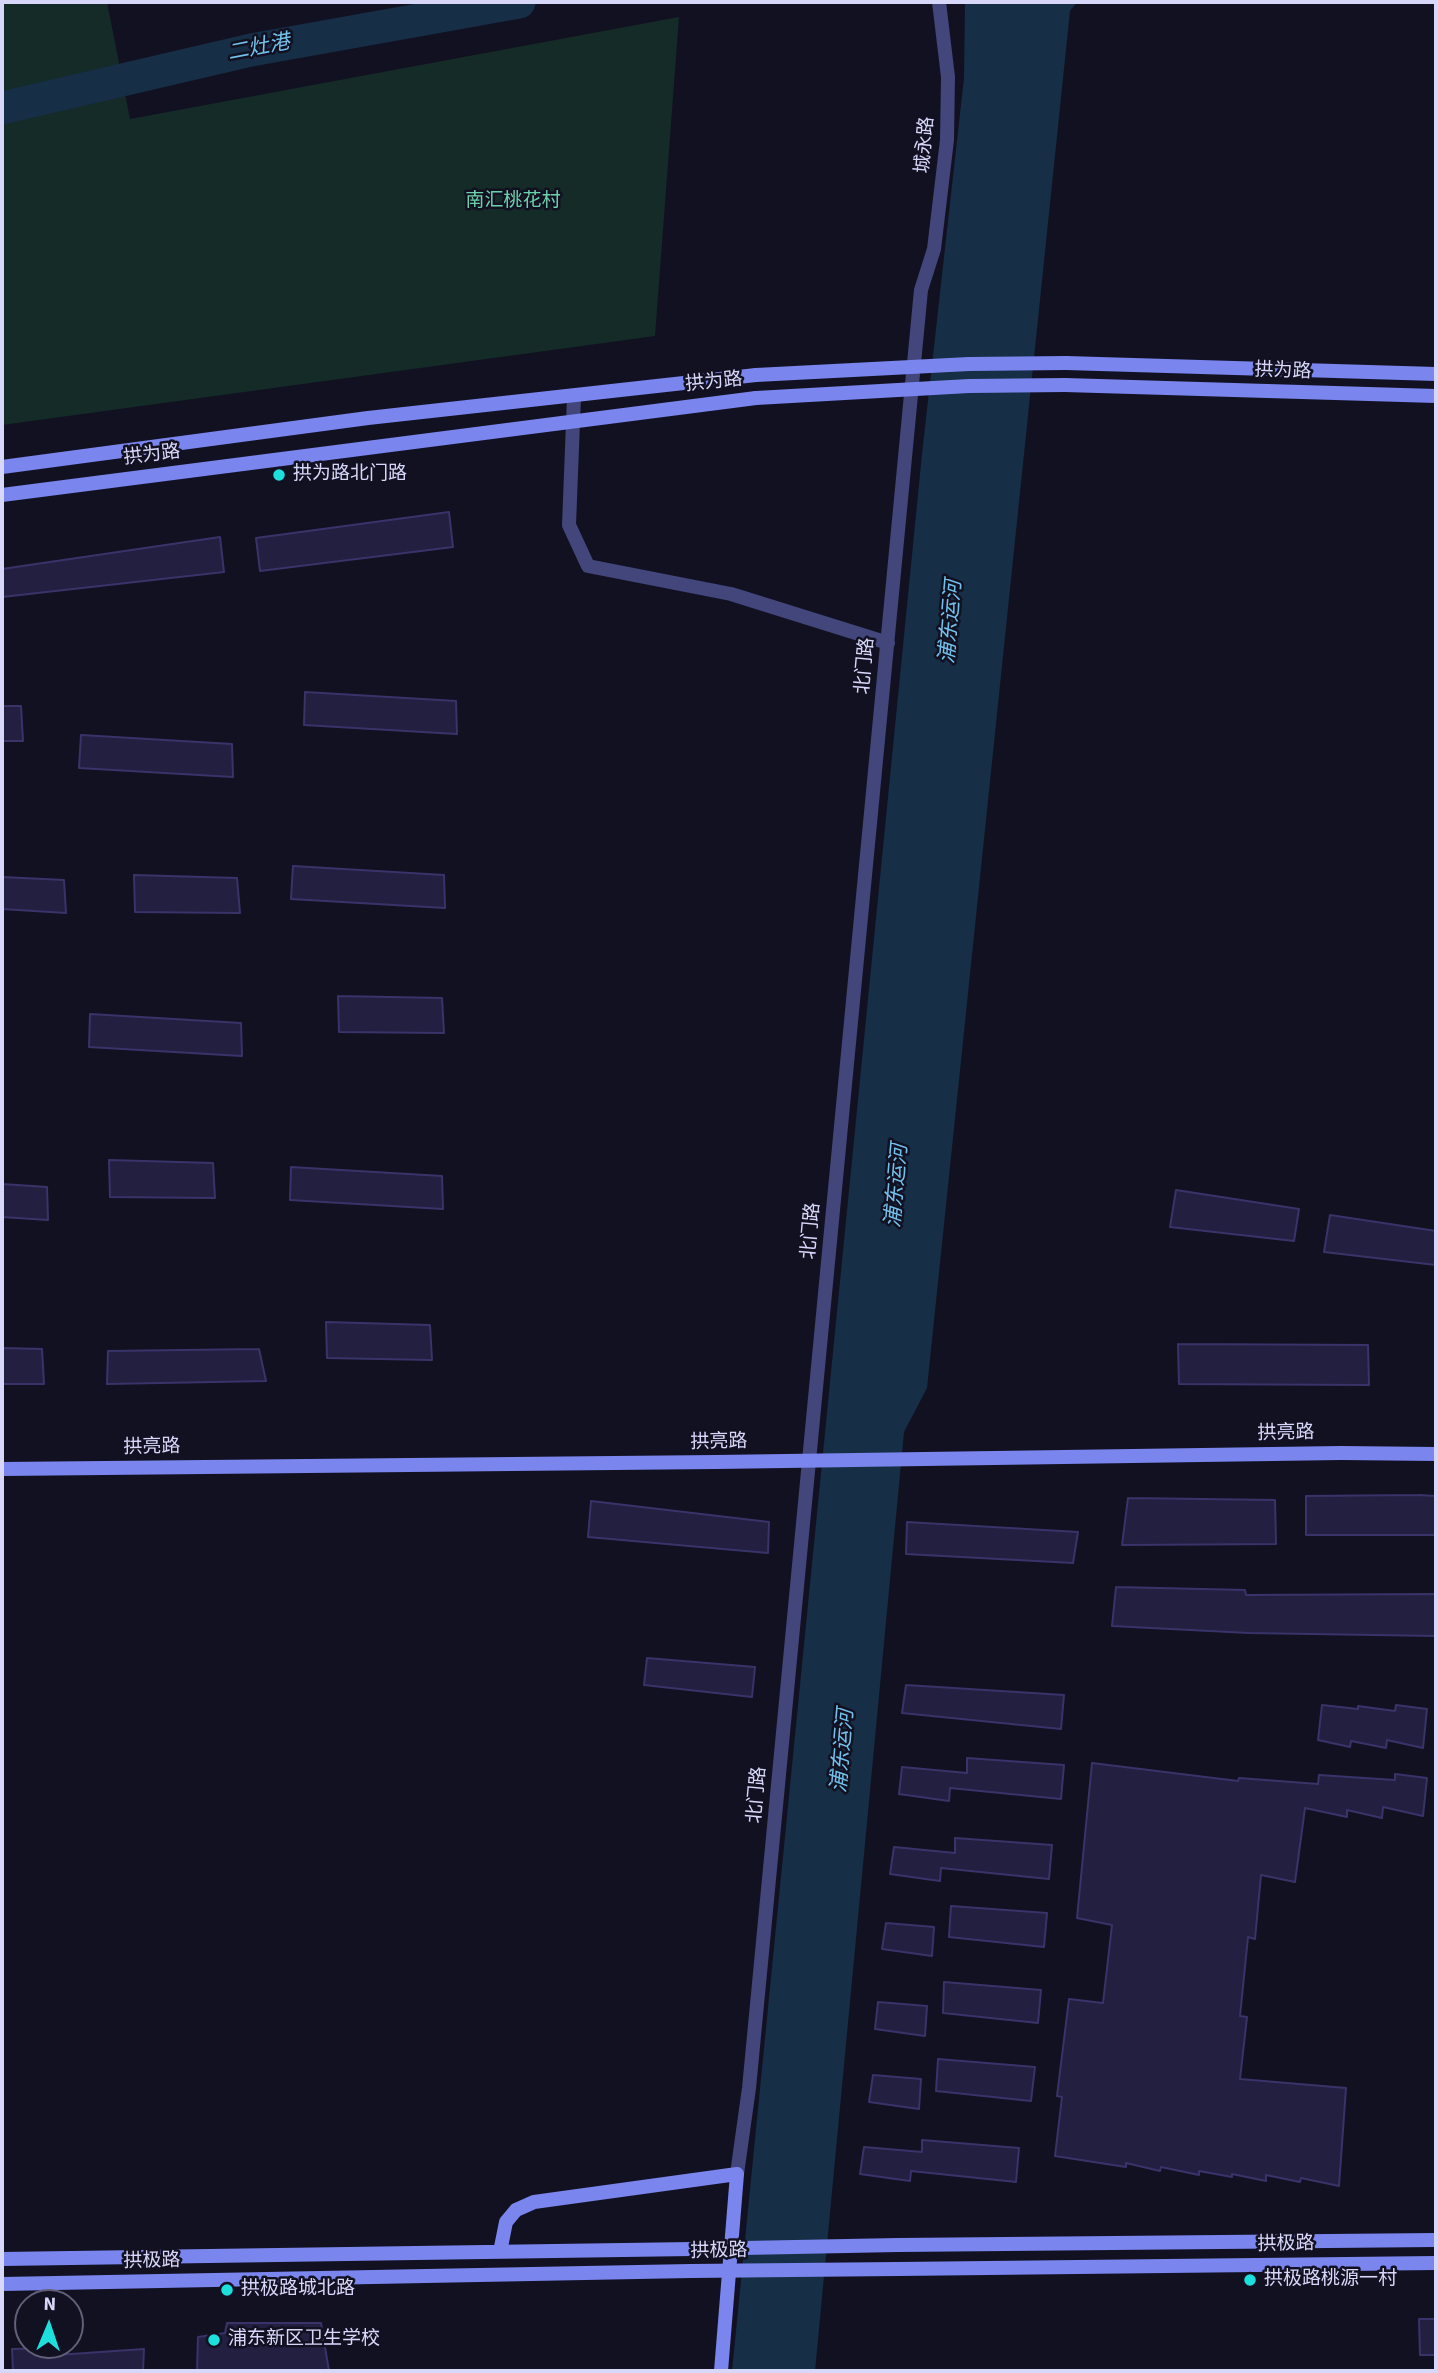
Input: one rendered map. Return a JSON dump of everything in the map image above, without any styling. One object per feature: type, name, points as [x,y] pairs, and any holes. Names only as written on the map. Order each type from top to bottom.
[{"type":"main road","name":"拱为路","points":[[2,467],[368,418],[756,375],[927,365],[1066,363],[1436,374]]},
{"type":"main road","name":"拱为路","points":[[2,495],[756,398],[941,387],[1065,385],[1436,396]]},
{"type":"main road","name":"拱亮路","points":[[2,1469],[1341,1452],[1436,1454]]},
{"type":"main road","points":[[500,2252],[506,2221],[516,2210],[534,2202],[737,2174]]},
{"type":"main road","name":"北门路","points":[[721,2371],[737,2174]]},
{"type":"main road","name":"拱极路","points":[[2,2259],[898,2245],[1436,2240]]},
{"type":"main road","name":"拱极路","points":[[2,2284],[691,2271],[1436,2263]]},
{"type":"street","name":"城永路","points":[[921,290],[934,249],[947,140],[948,77],[939,2]]},
{"type":"street","name":"北门路","points":[[737,2174],[749,2088],[921,290]]},
{"type":"street","points":[[574,397],[569,525],[588,566],[731,594],[888,643]]},
{"type":"green space","name":"南汇桃花村","points":[[2,2],[107,2],[130,119],[679,17],[655,336],[2,425]]},
{"type":"water","name":"浦东运河","points":[[965,2],[1077,2],[1070,11],[927,1388],[904,1432],[815,2371],[732,2371],[922,454],[964,78]]},
{"type":"building","points":[[449,512],[453,547],[260,571],[256,538]]},
{"type":"building","points":[[220,537],[224,572],[2,597],[2,569]]},
{"type":"building","points":[[305,692],[456,701],[457,734],[304,725]]},
{"type":"building","points":[[2,706],[21,706],[23,741],[2,741]]},
{"type":"building","points":[[81,735],[232,744],[233,777],[79,768]]},
{"type":"building","points":[[293,866],[444,875],[445,908],[291,899]]},
{"type":"building","points":[[134,875],[237,878],[240,913],[135,912]]},
{"type":"building","points":[[2,877],[64,880],[66,913],[2,909]]},
{"type":"building","points":[[338,996],[442,998],[444,1033],[339,1032]]},
{"type":"building","points":[[90,1014],[241,1023],[242,1056],[89,1047]]},
{"type":"building","points":[[109,1160],[213,1163],[215,1198],[110,1197]]},
{"type":"building","points":[[291,1167],[442,1176],[443,1209],[290,1200]]},
{"type":"building","points":[[2,1184],[47,1187],[48,1220],[2,1217]]},
{"type":"building","points":[[1176,1190],[1299,1209],[1294,1241],[1170,1227]]},
{"type":"building","points":[[1330,1215],[1436,1231],[1436,1265],[1324,1252]]},
{"type":"building","points":[[326,1322],[430,1325],[432,1360],[327,1358]]},
{"type":"building","points":[[1178,1344],[1368,1345],[1369,1385],[1179,1384]]},
{"type":"building","points":[[2,1348],[42,1349],[44,1384],[2,1384]]},
{"type":"building","points":[[259,1349],[266,1381],[107,1384],[108,1351]]},
{"type":"building","points":[[1306,1496],[1436,1496],[1436,1535],[1306,1535]]},
{"type":"building","points":[[1128,1498],[1275,1500],[1276,1544],[1122,1545]]},
{"type":"building","points":[[591,1501],[769,1522],[768,1553],[588,1537]]},
{"type":"building","points":[[907,1522],[1078,1532],[1073,1563],[906,1554]]},
{"type":"building","points":[[1116,1587],[1245,1590],[1246,1595],[1436,1594],[1436,1636],[1249,1633],[1112,1626]]},
{"type":"building","points":[[647,1658],[755,1667],[752,1697],[644,1685]]},
{"type":"building","points":[[906,1685],[1064,1695],[1061,1729],[902,1713]]},
{"type":"building","points":[[1322,1705],[1395,1711],[1396,1705],[1427,1709],[1423,1748],[1387,1740],[1386,1748],[1351,1741],[1350,1747],[1318,1740]]},
{"type":"building","points":[[967,1758],[1064,1765],[1061,1799],[950,1788],[949,1801],[899,1794],[902,1767],[967,1773]]},
{"type":"building","points":[[1092,1763],[1238,1781],[1239,1778],[1318,1784],[1319,1775],[1395,1780],[1395,1774],[1427,1778],[1423,1816],[1383,1807],[1382,1818],[1347,1810],[1347,1817],[1305,1808],[1295,1882],[1261,1875],[1255,1939],[1248,1937],[1240,2016],[1247,2017],[1240,2079],[1346,2088],[1339,2186],[1301,2178],[1300,2182],[1266,2175],[1266,2181],[1232,2174],[1232,2177],[1199,2171],[1199,2175],[1161,2167],[1160,2171],[1126,2163],[1126,2167],[1055,2156],[1062,2097],[1057,2096],[1069,1999],[1103,2003],[1112,1925],[1077,1918]]},
{"type":"building","points":[[955,1838],[1052,1845],[1049,1879],[941,1868],[940,1881],[890,1874],[894,1847],[955,1853]]},
{"type":"building","points":[[951,1906],[1047,1913],[1044,1947],[949,1937]]},
{"type":"building","points":[[886,1923],[934,1927],[932,1956],[882,1949]]},
{"type":"building","points":[[944,1982],[1041,1990],[1038,2023],[943,2013]]},
{"type":"building","points":[[878,2002],[927,2006],[925,2036],[875,2029]]},
{"type":"building","points":[[938,2059],[1035,2067],[1031,2101],[936,2091]]},
{"type":"building","points":[[873,2075],[921,2079],[919,2109],[869,2102]]},
{"type":"building","points":[[922,2140],[1019,2148],[1016,2182],[911,2171],[910,2181],[860,2174],[864,2147],[922,2152]]},
{"type":"building","points":[[1419,2319],[1436,2319],[1436,2355],[1420,2355]]},
{"type":"building","points":[[227,2323],[321,2323],[329,2371],[197,2371],[198,2337],[225,2333]]},
{"type":"building","points":[[12,2349],[14,2359],[84,2359],[84,2353],[144,2349],[143,2371],[13,2371]]},
{"type":"waterway","name":"二灶港","points":[[2,108],[251,50],[519,2]]},
{"type":"place","name":"拱为路北门路","points":[[279,475]]},
{"type":"place","name":"拱极路桃源一村","points":[[1250,2280]]},
{"type":"place","name":"拱极路城北路","points":[[227,2290]]},
{"type":"place","name":"浦东新区卫生学校","points":[[214,2340]]}]
